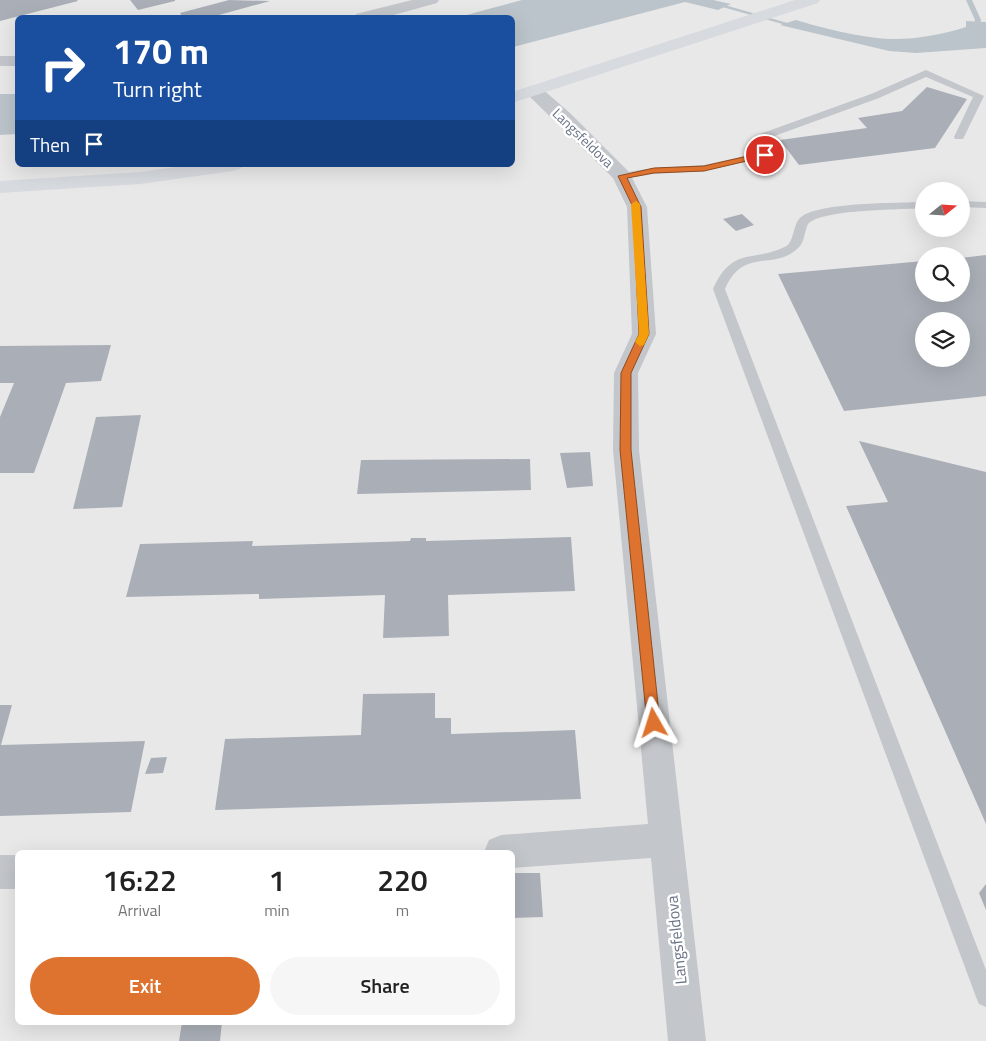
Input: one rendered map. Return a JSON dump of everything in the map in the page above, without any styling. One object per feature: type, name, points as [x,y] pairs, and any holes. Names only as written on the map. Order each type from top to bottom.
[{"type":"main road","points":[[515,97],[749,19],[812,0]]},
{"type":"main road","points":[[0,187],[140,178],[219,167]]},
{"type":"street","points":[[374,15],[431,0]]},
{"type":"street","points":[[0,61],[15,61]]},
{"type":"street","name":"Langsfeldova","points":[[534,91],[622,176],[637,207],[644,334],[626,373],[626,450],[687,1041]]},
{"type":"street","points":[[515,851],[665,840]]},
{"type":"street","points":[[0,872],[15,872]]},
{"type":"lane","points":[[622,176],[654,171],[704,168],[765,155],[764,136],[875,96],[926,74],[979,96],[959,137]]},
{"type":"lane","points":[[970,204],[986,205]]},
{"type":"lane","points":[[915,206],[835,212],[812,216],[805,219],[801,226],[798,242],[794,247],[787,251],[751,258],[733,266],[723,276],[719,289],[986,997]]},
{"type":"shaded area","points":[[0,0],[986,0],[986,1041],[0,1041]]},
{"type":"shaded area","points":[[522,0],[713,0],[731,4],[718,10],[685,2],[515,46],[515,15],[466,15]]},
{"type":"shaded area","points":[[796,20],[843,32],[890,39],[948,32],[966,27],[966,21],[986,22],[986,48],[916,53],[889,51],[780,25]]},
{"type":"shaded area","points":[[0,94],[15,94],[15,134],[0,135]]},
{"type":"building","points":[[0,0],[78,1],[23,15],[15,15],[15,17],[0,21]]},
{"type":"building","points":[[130,0],[175,0],[175,1],[138,10]]},
{"type":"building","points":[[229,0],[270,1],[219,15],[181,15],[180,13]]},
{"type":"building","points":[[927,87],[967,99],[935,148],[799,165],[780,140],[867,128],[858,118],[902,111]]},
{"type":"building","points":[[742,214],[754,225],[736,231],[723,219]]},
{"type":"building","points":[[986,255],[986,396],[844,411],[778,274],[915,262],[915,302],[970,302],[970,257]]},
{"type":"building","points":[[111,345],[101,381],[66,383],[34,473],[0,473],[0,417],[14,383],[0,383],[0,346]]},
{"type":"building","points":[[141,415],[122,507],[73,509],[96,417]]},
{"type":"building","points":[[859,441],[986,472],[986,824],[846,506],[888,502]]},
{"type":"building","points":[[590,452],[593,486],[567,488],[560,453]]},
{"type":"building","points":[[530,459],[531,490],[357,494],[361,460]]},
{"type":"building","points":[[571,537],[575,591],[448,595],[449,636],[383,638],[385,595],[259,599],[259,594],[126,597],[140,544],[253,541],[252,546],[410,541],[411,538],[426,538],[426,541]]},
{"type":"building","points":[[435,693],[435,718],[451,718],[451,734],[575,730],[581,799],[215,810],[225,739],[361,735],[363,694]]},
{"type":"building","points":[[0,705],[12,705],[1,745],[145,741],[131,812],[0,816]]},
{"type":"building","points":[[167,757],[163,773],[145,774],[151,758]]},
{"type":"building","points":[[515,873],[540,873],[543,917],[515,918]]},
{"type":"building","points":[[986,884],[986,910],[979,893]]},
{"type":"building","points":[[182,1025],[222,1025],[220,1041],[179,1041]]},
{"type":"waterway","points":[[701,0],[795,26]]},
{"type":"waterway","points":[[969,0],[978,20],[977,27],[972,30]]},
{"type":"slow traffic","points":[[636,204],[644,334],[640,342]]},
{"type":"route","points":[[654,723],[626,450],[626,373],[644,334],[637,207],[622,176],[654,171],[704,168],[765,155]]}]
